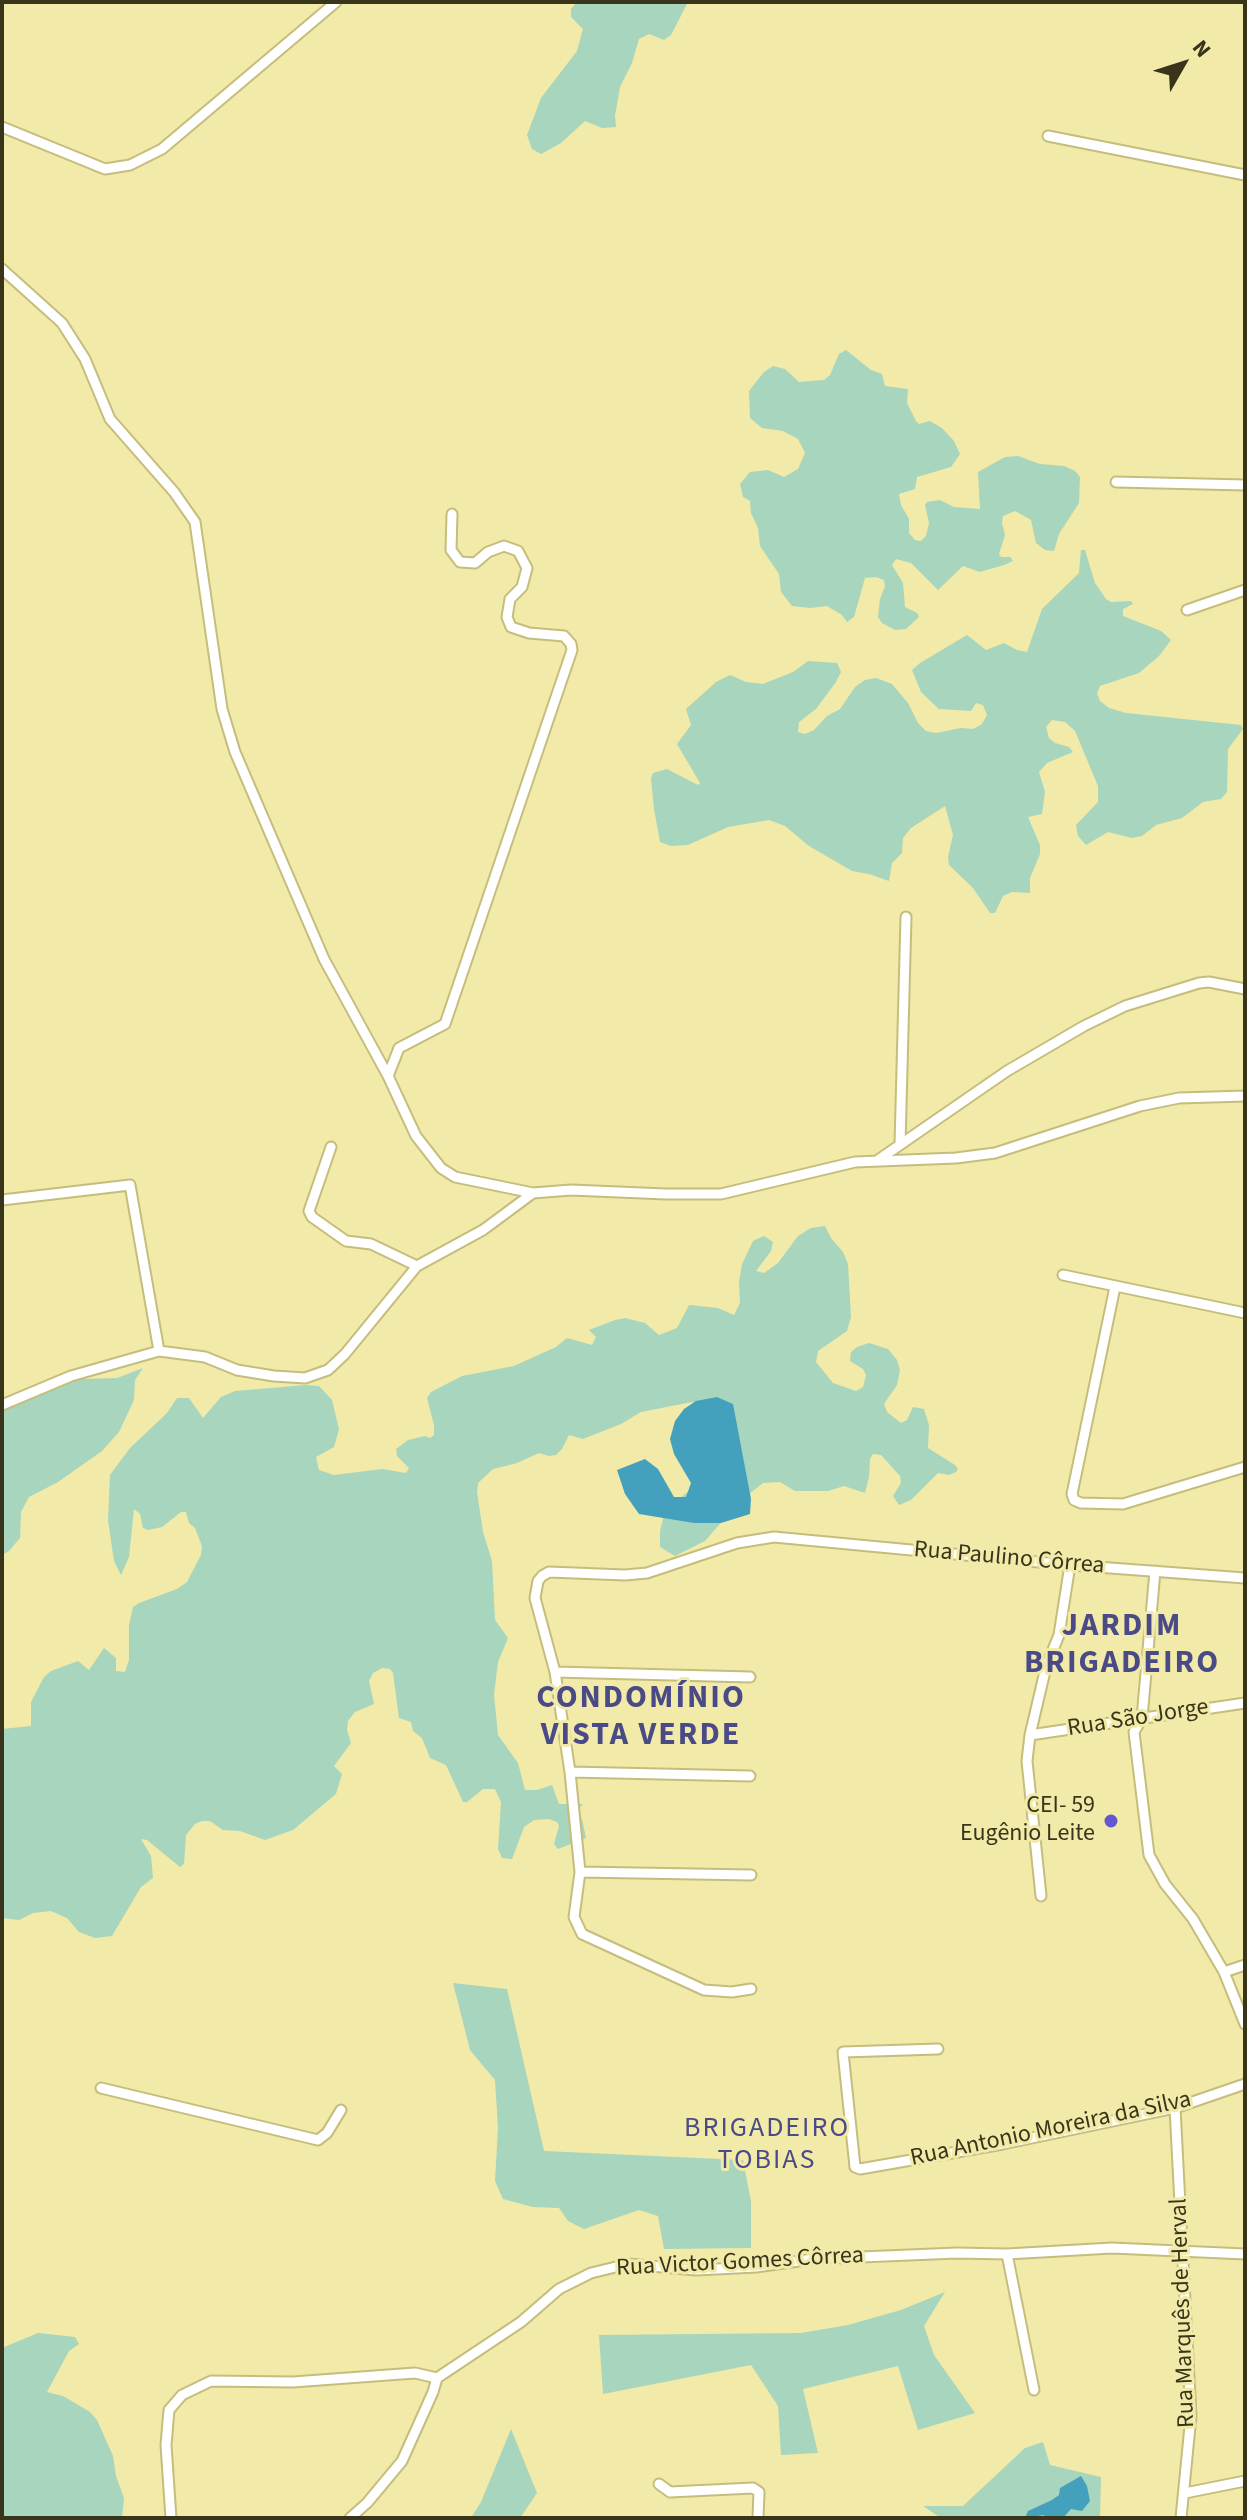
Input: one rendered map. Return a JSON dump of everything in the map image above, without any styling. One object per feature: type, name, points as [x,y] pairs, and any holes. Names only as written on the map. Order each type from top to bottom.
[{"type":"street","points":[[2,127],[105,169],[130,165],[162,149],[336,2]]},
{"type":"street","points":[[1048,136],[1245,175]]},
{"type":"street","points":[[2,269],[62,323],[85,359],[110,419],[174,492],[195,522],[222,709],[235,752],[324,959],[388,1076],[416,1136],[441,1168],[455,1177],[533,1193],[571,1190],[721,1194],[826,1168],[878,1160],[956,1158],[995,1153],[1140,1106],[1179,1098],[1245,1096]]},
{"type":"street","points":[[1116,482],[1245,485]]},
{"type":"street","points":[[388,1076],[399,1048],[445,1024],[572,650],[564,636],[529,633],[511,627],[507,617],[510,599],[522,587],[527,568],[518,551],[504,546],[488,552],[475,563],[460,562],[451,550],[452,514]]},
{"type":"street","points":[[1187,610],[1245,590]]},
{"type":"street","points":[[900,1144],[906,917]]},
{"type":"street","points":[[878,1160],[1007,1071],[1125,1006],[1199,983],[1245,989]]},
{"type":"street","points":[[331,1147],[309,1211],[312,1217],[346,1241],[371,1244],[417,1266]]},
{"type":"street","points":[[2,1200],[130,1185],[159,1351]]},
{"type":"street","points":[[2,1405],[71,1376],[159,1351],[205,1357],[237,1370],[305,1378],[328,1370],[345,1354],[417,1266],[483,1230],[533,1193]]},
{"type":"street","points":[[1063,1275],[1245,1313]]},
{"type":"street","points":[[1115,1287],[1072,1494],[1074,1500],[1081,1503],[1123,1504],[1245,1467]]},
{"type":"street","name":"Rua Paulino Côrrea","points":[[555,1672],[535,1598],[542,1576],[549,1572],[647,1573],[737,1543],[774,1537],[1245,1578]]},
{"type":"street","points":[[1041,1896],[1027,1761],[1046,1667],[1059,1635],[1070,1565]]},
{"type":"street","points":[[1155,1571],[1142,1718],[1134,1732],[1149,1855],[1165,1884],[1193,1919],[1224,1972],[1245,2024]]},
{"type":"street","points":[[750,1677],[555,1672],[570,1772],[580,1872],[574,1917],[582,1934],[704,1990],[732,1992],[751,1989]]},
{"type":"street","name":"Rua São Jorge","points":[[1030,1735],[1245,1703]]},
{"type":"street","points":[[570,1772],[750,1776]]},
{"type":"street","points":[[580,1872],[751,1875]]},
{"type":"street","points":[[1224,1972],[1245,1965]]},
{"type":"street","name":"Rua Antonio Moreira da Silva","points":[[938,2049],[843,2052],[855,2167],[860,2169],[1003,2144],[1175,2108],[1245,2084]]},
{"type":"street","points":[[101,2088],[318,2140],[327,2133],[341,2110]]},
{"type":"street","name":"Rua Marquês de Herval","points":[[1175,2108],[1191,2416],[1181,2518]]},
{"type":"street","name":"Rua Victor Gomes Côrrea","points":[[437,2378],[521,2322],[559,2289],[591,2273],[628,2264],[696,2270],[756,2267],[813,2259],[1112,2248],[1245,2254]]},
{"type":"street","points":[[1007,2254],[1034,2390]]},
{"type":"street","points":[[171,2518],[166,2445],[169,2410],[182,2395],[211,2381],[293,2382],[415,2373],[437,2378],[402,2461],[367,2503],[350,2518]]},
{"type":"street","points":[[1185,2493],[1245,2481]]},
{"type":"street","points":[[659,2484],[670,2492],[753,2488],[759,2492],[758,2518]]},
{"type":"green space","points":[[577,2],[688,2],[671,35],[664,40],[649,34],[639,39],[620,87],[616,127],[602,128],[585,121],[561,143],[541,154],[532,149],[527,135],[541,98],[577,51],[583,29],[571,17],[571,9]]},
{"type":"green space","points":[[846,350],[871,370],[882,374],[885,386],[908,389],[907,403],[916,421],[919,424],[930,421],[942,428],[954,441],[960,454],[951,467],[917,477],[915,489],[899,494],[909,519],[909,533],[915,540],[921,541],[926,536],[929,523],[927,502],[940,500],[954,507],[980,509],[978,472],[1005,457],[1018,456],[1040,464],[1064,466],[1080,477],[1079,503],[1059,534],[1054,551],[1045,550],[1036,543],[1031,520],[1015,511],[1003,516],[1005,535],[999,554],[1013,561],[1004,565],[980,572],[963,566],[938,590],[911,563],[896,559],[892,565],[903,583],[905,607],[919,617],[906,629],[895,630],[878,617],[885,586],[884,580],[876,577],[865,578],[854,617],[847,622],[827,606],[792,606],[781,592],[779,574],[760,546],[750,501],[743,497],[740,484],[750,472],[768,470],[784,477],[798,469],[805,453],[798,439],[783,431],[762,428],[750,418],[749,391],[773,366],[785,369],[799,382],[824,380],[830,375],[839,354]]},
{"type":"green space","points":[[1081,550],[1085,550],[1095,583],[1106,599],[1111,602],[1131,601],[1133,604],[1123,609],[1123,616],[1161,631],[1171,640],[1159,656],[1139,673],[1100,686],[1097,693],[1100,701],[1109,708],[1126,713],[1241,725],[1243,729],[1228,749],[1227,792],[1221,799],[1203,802],[1182,818],[1156,825],[1142,836],[1132,838],[1108,832],[1086,845],[1078,836],[1076,825],[1098,802],[1098,786],[1075,731],[1065,722],[1052,720],[1046,727],[1049,738],[1073,752],[1047,763],[1039,772],[1045,792],[1042,814],[1028,817],[1040,845],[1040,854],[1030,878],[1030,893],[1012,892],[1003,896],[995,913],[990,913],[973,888],[949,865],[953,835],[945,806],[911,828],[903,838],[902,853],[892,863],[889,881],[852,871],[809,846],[785,826],[769,820],[728,827],[688,845],[671,846],[660,842],[654,809],[653,773],[667,769],[698,785],[700,783],[677,744],[691,725],[686,709],[716,682],[730,675],[746,682],[763,684],[793,672],[808,661],[837,663],[841,672],[836,682],[816,709],[799,722],[798,732],[805,734],[814,730],[827,716],[840,709],[855,687],[865,680],[876,678],[892,684],[926,731],[936,733],[973,729],[982,724],[987,715],[983,705],[976,703],[971,711],[939,709],[921,692],[912,670],[967,635],[986,650],[1004,643],[1027,652],[1042,609],[1079,573]]},
{"type":"green space","points":[[825,1226],[848,1264],[851,1317],[847,1331],[818,1351],[816,1362],[833,1383],[856,1391],[863,1387],[866,1375],[863,1369],[850,1361],[851,1352],[869,1343],[888,1349],[900,1370],[897,1385],[884,1404],[887,1412],[901,1423],[907,1420],[913,1407],[924,1409],[929,1425],[928,1448],[955,1465],[958,1469],[956,1472],[949,1475],[938,1473],[911,1500],[899,1505],[893,1496],[901,1483],[900,1476],[881,1455],[873,1454],[870,1459],[865,1493],[844,1486],[828,1491],[795,1491],[780,1482],[763,1483],[738,1503],[705,1541],[675,1556],[660,1547],[664,1515],[675,1502],[713,1472],[707,1411],[692,1402],[641,1412],[621,1424],[583,1439],[569,1435],[556,1455],[539,1453],[493,1469],[478,1483],[483,1532],[492,1561],[495,1620],[508,1638],[498,1662],[494,1695],[498,1735],[518,1763],[525,1790],[552,1785],[559,1804],[583,1804],[569,1818],[582,1819],[586,1838],[558,1849],[554,1844],[559,1826],[557,1822],[534,1820],[524,1827],[512,1859],[502,1858],[498,1849],[501,1802],[495,1789],[483,1789],[463,1802],[446,1765],[430,1758],[422,1738],[413,1731],[411,1722],[399,1718],[393,1673],[390,1669],[382,1668],[373,1673],[369,1681],[374,1704],[355,1712],[348,1721],[351,1743],[334,1766],[342,1774],[336,1794],[293,1830],[265,1840],[240,1831],[223,1830],[210,1821],[202,1821],[186,1835],[184,1864],[180,1867],[147,1840],[141,1839],[151,1856],[153,1878],[141,1887],[112,1936],[95,1938],[79,1932],[67,1918],[51,1911],[33,1913],[19,1920],[2,1918],[2,1729],[31,1726],[31,1702],[44,1677],[51,1671],[78,1661],[89,1670],[104,1648],[116,1658],[116,1671],[125,1672],[129,1660],[129,1625],[133,1607],[187,1582],[201,1555],[202,1546],[186,1512],[181,1512],[162,1527],[148,1530],[143,1528],[140,1514],[134,1509],[129,1557],[121,1575],[114,1561],[108,1520],[110,1475],[130,1448],[167,1413],[177,1398],[189,1398],[203,1418],[221,1397],[235,1391],[319,1386],[332,1400],[339,1429],[334,1447],[316,1457],[319,1470],[334,1475],[382,1469],[406,1473],[409,1468],[397,1456],[396,1449],[408,1440],[434,1435],[427,1398],[431,1392],[462,1376],[514,1366],[556,1347],[567,1338],[592,1345],[596,1337],[589,1330],[615,1320],[625,1318],[645,1323],[659,1335],[677,1328],[689,1305],[718,1308],[734,1315],[740,1303],[742,1264],[753,1241],[764,1236],[773,1242],[771,1251],[756,1271],[764,1273],[778,1263],[798,1236],[811,1228]]},
{"type":"green space","points":[[143,1368],[135,1380],[134,1400],[119,1432],[102,1451],[58,1482],[29,1497],[21,1512],[20,1538],[2,1555],[2,1399],[47,1380],[117,1378]]},
{"type":"green space","points":[[453,1983],[507,1989],[544,2151],[743,2160],[751,2201],[751,2248],[664,2249],[658,2216],[639,2210],[584,2229],[568,2221],[559,2208],[533,2207],[503,2199],[495,2181],[498,2128],[495,2080],[470,2050]]},
{"type":"green space","points":[[945,2292],[924,2326],[934,2355],[975,2413],[918,2430],[898,2366],[803,2389],[818,2453],[781,2455],[778,2406],[751,2365],[603,2394],[599,2335],[801,2333],[848,2325],[901,2310]]},
{"type":"green space","points":[[38,2333],[75,2337],[79,2344],[69,2351],[47,2392],[63,2396],[90,2412],[97,2420],[113,2456],[124,2498],[122,2518],[2,2518],[2,2348]]},
{"type":"green space","points":[[511,2429],[537,2493],[520,2518],[471,2518],[481,2502]]},
{"type":"green space","points":[[1043,2442],[1050,2465],[1101,2477],[1100,2518],[941,2518],[923,2506],[963,2506],[1025,2448]]},
{"type":"water","points":[[717,1397],[733,1404],[751,1499],[750,1514],[721,1523],[694,1523],[639,1514],[625,1494],[617,1470],[645,1459],[658,1469],[674,1497],[686,1497],[691,1483],[674,1454],[670,1439],[675,1421],[684,1409],[696,1401]]},
{"type":"water","points":[[1081,2476],[1090,2501],[1082,2511],[1071,2509],[1063,2518],[1046,2518],[1044,2515],[1025,2518],[1028,2511],[1052,2500],[1059,2495],[1060,2488]]},
{"type":"place","name":"CEI- 59 Eugênio Leite","points":[[1111,1821]]},
{"type":"district","name":"JARDIM BRIGADEIRO","points":[[1122,1646]]},
{"type":"district","name":"CONDOMÍNIO VISTA VERDE","points":[[641,1718]]},
{"type":"district","name":"BRIGADEIRO TOBIAS","points":[[767,2146]]}]
